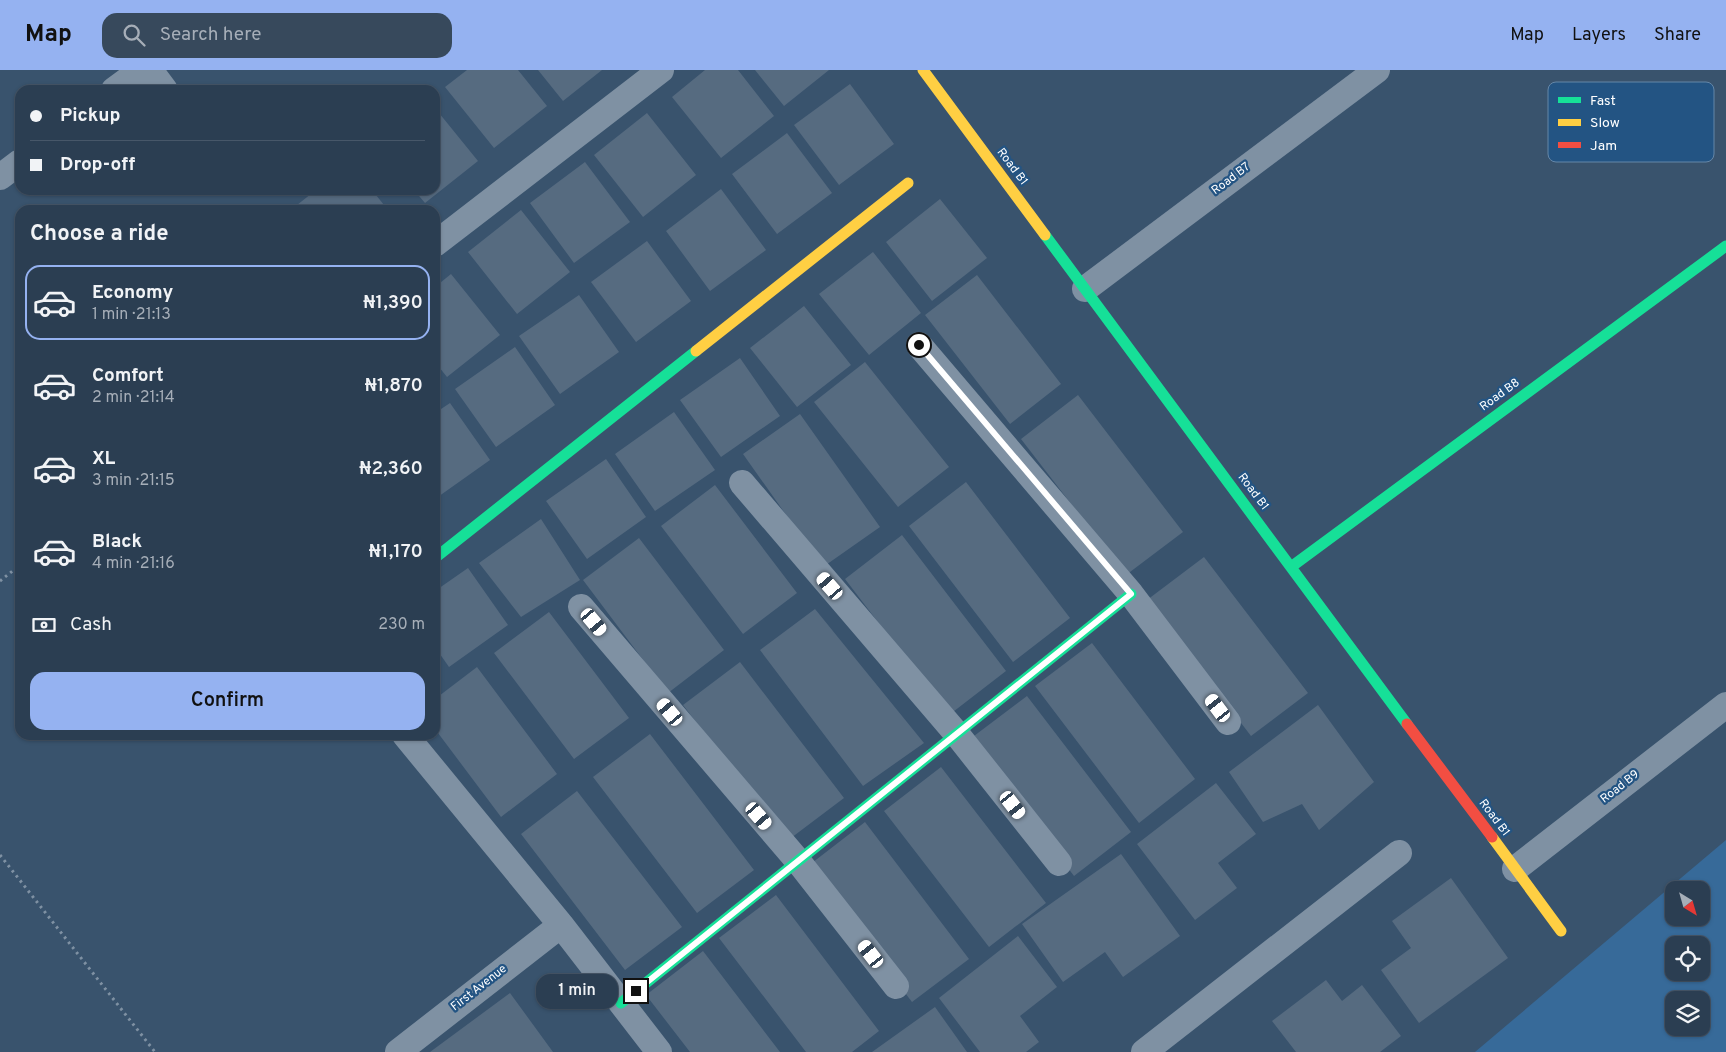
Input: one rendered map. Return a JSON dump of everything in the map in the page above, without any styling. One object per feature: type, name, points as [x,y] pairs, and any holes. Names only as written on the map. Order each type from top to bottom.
[{"type":"street","points":[[121,85],[141,70]]},
{"type":"street","points":[[150,70],[161,85]]},
{"type":"street","points":[[440,240],[661,70]]},
{"type":"street","name":"Road B1","points":[[923,70],[1561,931]]},
{"type":"street","name":"Road B7","points":[[1085,289],[1377,70]]},
{"type":"street","points":[[0,177],[15,166]]},
{"type":"street","points":[[440,554],[908,183]]},
{"type":"street","name":"Road B8","points":[[1291,567],[1726,246]]},
{"type":"street","points":[[919,345],[1131,594],[1228,722]]},
{"type":"street","points":[[742,483],[956,733],[1059,863]]},
{"type":"street","points":[[621,1003],[1131,594]]},
{"type":"street","points":[[581,607],[798,861],[896,986]]},
{"type":"street","name":"Road B9","points":[[1515,869],[1726,705]]},
{"type":"street","points":[[409,740],[561,925],[659,1052]]},
{"type":"street","points":[[1144,1052],[1399,853]]},
{"type":"street","name":"First Avenue","points":[[398,1052],[561,925]]},
{"type":"path","points":[[0,581],[15,569]]},
{"type":"path","points":[[0,855],[155,1052]]},
{"type":"shaded area","points":[[1726,840],[1726,1052],[1475,1052],[1665,892],[1665,926],[1710,926],[1710,881],[1677,881]]},
{"type":"building","points":[[467,70],[518,70],[547,106],[494,148],[445,87]]},
{"type":"building","points":[[538,70],[602,70],[563,101]]},
{"type":"building","points":[[705,70],[738,70],[774,116],[721,158],[672,97]]},
{"type":"building","points":[[755,70],[829,70],[784,106]]},
{"type":"building","points":[[850,84],[894,144],[839,185],[794,125]]},
{"type":"building","points":[[647,113],[696,175],[643,217],[594,155]]},
{"type":"building","points":[[440,114],[478,161],[440,191]]},
{"type":"building","points":[[787,133],[832,193],[777,234],[732,174]]},
{"type":"building","points":[[585,162],[630,222],[574,263],[530,203]]},
{"type":"building","points":[[721,189],[766,250],[710,291],[666,231]]},
{"type":"building","points":[[310,195],[376,195],[384,205],[297,205]]},
{"type":"building","points":[[418,195],[435,195],[425,203]]},
{"type":"building","points":[[940,199],[987,258],[932,301],[886,242]]},
{"type":"building","points":[[521,210],[570,272],[517,314],[468,252]]},
{"type":"building","points":[[647,241],[691,301],[636,342],[591,282]]},
{"type":"building","points":[[873,252],[921,313],[869,355],[819,294]]},
{"type":"building","points":[[451,274],[500,335],[447,377],[440,368],[440,283]]},
{"type":"building","points":[[977,275],[1061,384],[1010,424],[925,315]]},
{"type":"building","points":[[579,295],[619,352],[560,394],[519,336]]},
{"type":"building","points":[[804,306],[851,365],[797,407],[750,348]]},
{"type":"building","points":[[515,347],[555,405],[496,447],[455,389]]},
{"type":"building","points":[[740,358],[780,416],[721,457],[680,400]]},
{"type":"building","points":[[865,362],[949,467],[898,507],[814,402]]},
{"type":"building","points":[[1078,395],[1183,532],[1126,575],[1021,439]]},
{"type":"building","points":[[450,403],[490,460],[440,495],[440,410]]},
{"type":"building","points":[[674,412],[715,470],[655,511],[615,454]]},
{"type":"building","points":[[800,414],[880,527],[823,567],[743,454]]},
{"type":"building","points":[[606,459],[646,517],[587,559],[546,501]]},
{"type":"building","points":[[966,482],[1070,618],[1013,662],[909,526]]},
{"type":"building","points":[[715,485],[797,593],[743,634],[661,526]]},
{"type":"building","points":[[541,519],[580,580],[521,617],[479,563]]},
{"type":"building","points":[[902,535],[1006,671],[949,715],[845,579]]},
{"type":"building","points":[[639,538],[724,650],[668,693],[583,580]]},
{"type":"building","points":[[1204,557],[1308,693],[1251,736],[1147,600]]},
{"type":"building","points":[[468,568],[508,625],[449,667],[440,654],[440,588]]},
{"type":"building","points":[[815,609],[924,743],[863,786],[760,650]]},
{"type":"building","points":[[549,612],[629,718],[574,759],[494,653]]},
{"type":"building","points":[[1092,643],[1195,779],[1139,823],[1035,686]]},
{"type":"building","points":[[740,662],[844,798],[787,841],[683,705]]},
{"type":"building","points":[[477,667],[557,774],[501,817],[440,736],[440,695]]},
{"type":"building","points":[[1027,696],[1131,832],[1074,876],[970,739]]},
{"type":"building","points":[[1318,705],[1374,782],[1319,830],[1302,804],[1263,822],[1229,772]]},
{"type":"building","points":[[650,734],[754,870],[697,913],[593,777]]},
{"type":"building","points":[[941,767],[1046,903],[989,947],[884,811]]},
{"type":"building","points":[[1216,783],[1256,834],[1218,863],[1237,888],[1195,920],[1137,844]]},
{"type":"building","points":[[577,791],[682,927],[625,970],[521,834]]},
{"type":"building","points":[[865,822],[969,959],[912,1002],[808,866]]},
{"type":"building","points":[[1121,854],[1180,936],[1123,977],[1105,952],[1063,982],[1022,924]]},
{"type":"building","points":[[1451,878],[1508,958],[1419,1023],[1381,970],[1411,948],[1392,921]]},
{"type":"building","points":[[776,895],[879,1031],[852,1052],[806,1052],[719,938]]},
{"type":"building","points":[[1018,936],[1057,987],[1020,1016],[1039,1042],[1026,1052],[980,1052],[939,998]]},
{"type":"building","points":[[703,951],[780,1052],[690,1052],[646,995]]},
{"type":"building","points":[[1326,980],[1342,1001],[1362,985],[1401,1036],[1380,1052],[1296,1052],[1272,1021]]},
{"type":"building","points":[[510,993],[553,1052],[430,1052]]},
{"type":"building","points":[[935,1007],[967,1052],[872,1052]]},
{"type":"traffic: fast","points":[[1045,235],[1407,724]]},
{"type":"traffic: fast","points":[[1291,567],[1726,246]]},
{"type":"traffic: fast","points":[[440,554],[696,351]]},
{"type":"traffic: fast","points":[[621,1003],[1131,594]]},
{"type":"traffic: slow","points":[[923,70],[1045,235]]},
{"type":"traffic: slow","points":[[696,351],[908,183]]},
{"type":"traffic: slow","points":[[1492,837],[1561,931]]},
{"type":"traffic: jam","points":[[1407,724],[1492,837]]},
{"type":"route","points":[[636,991],[1131,594],[919,345]]}]
